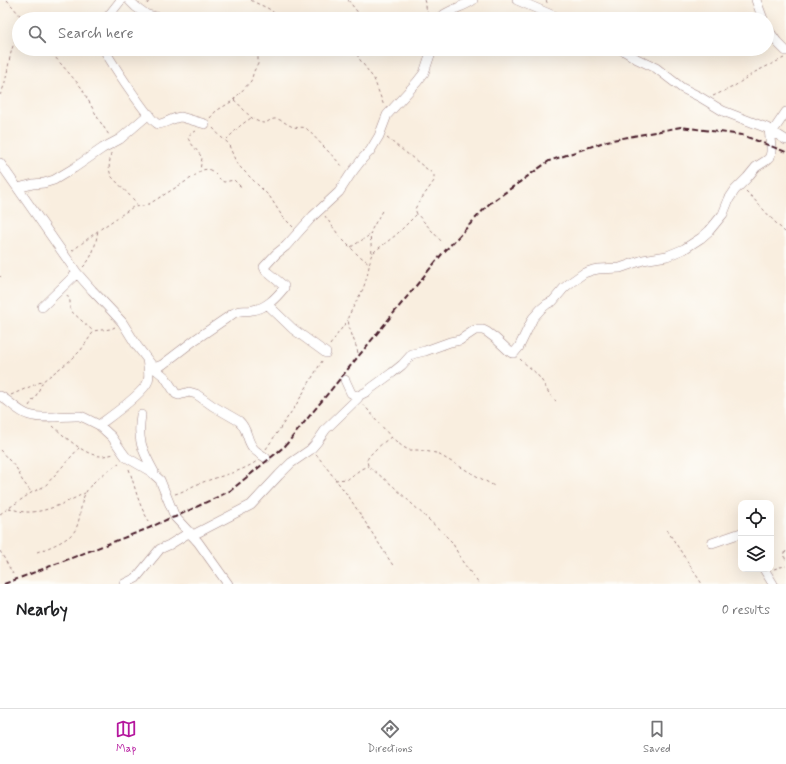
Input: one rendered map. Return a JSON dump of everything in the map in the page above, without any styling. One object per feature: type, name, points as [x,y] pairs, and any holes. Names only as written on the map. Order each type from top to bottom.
[{"type":"street","points":[[112,12],[121,0]]},
{"type":"street","points":[[129,0],[143,12]]},
{"type":"street","points":[[448,12],[474,0]]},
{"type":"street","points":[[517,0],[545,12]]},
{"type":"street","points":[[756,0],[760,12]]},
{"type":"street","points":[[774,38],[786,51]]},
{"type":"street","points":[[109,56],[148,114],[158,124],[177,117],[206,123]]},
{"type":"street","points":[[154,368],[162,365],[234,312],[239,310],[253,310],[268,305],[275,299],[284,286],[266,271],[264,267],[339,192],[350,175],[370,151],[381,132],[387,115],[418,82],[424,73],[430,56]]},
{"type":"street","points":[[632,56],[656,68],[682,88],[723,111],[771,130],[786,140]]},
{"type":"street","points":[[345,380],[351,393],[356,396],[360,395],[392,373],[415,352],[425,351],[460,340],[475,330],[483,330],[487,332],[509,351],[514,353],[519,347],[537,313],[553,301],[564,288],[584,273],[593,270],[620,268],[643,260],[667,256],[684,249],[709,231],[724,214],[727,202],[732,194],[756,167],[770,157],[771,130],[786,112]]},
{"type":"street","points":[[18,188],[54,180],[128,133],[148,114]]},
{"type":"street","points":[[0,163],[77,273],[122,322],[147,360],[165,377],[177,395],[189,392],[196,394],[239,421],[247,432],[252,447],[265,457]]},
{"type":"street","points":[[42,307],[77,273]]},
{"type":"street","points":[[268,305],[284,319],[292,329],[326,353]]},
{"type":"street","points":[[99,426],[140,393],[146,386],[149,373],[147,360]]},
{"type":"street","points":[[2,397],[28,415],[44,417],[80,416],[99,426],[112,437],[125,455],[146,468],[160,480],[175,517],[198,542],[228,584]]},
{"type":"street","points":[[124,584],[136,578],[163,547],[251,505],[291,463],[317,442],[324,431],[358,398]]},
{"type":"street","points":[[141,414],[139,428],[141,444],[155,475]]},
{"type":"street","points":[[712,543],[738,534]]},
{"type":"street","points":[[766,572],[773,584]]},
{"type":"path","points":[[7,0],[17,12]]},
{"type":"path","points":[[251,0],[273,12]]},
{"type":"path","points":[[348,0],[357,12]]},
{"type":"path","points":[[350,3],[353,0]]},
{"type":"path","points":[[424,0],[427,12]]},
{"type":"path","points":[[0,94],[5,84],[12,51]]},
{"type":"path","points":[[54,56],[81,87],[111,144],[109,173],[134,200],[138,207]]},
{"type":"path","points":[[65,256],[99,230],[133,207],[143,206],[158,199],[193,177],[199,171],[202,158],[188,139],[188,136],[206,123],[216,111],[231,102],[251,81],[258,64],[258,56]]},
{"type":"path","points":[[358,56],[374,79],[387,115]]},
{"type":"path","points":[[704,100],[733,87],[755,72],[786,57]]},
{"type":"path","points":[[234,99],[251,117],[258,122],[265,123],[275,118],[293,127],[306,128],[350,175]]},
{"type":"path","points":[[226,140],[251,117]]},
{"type":"path","points":[[206,123],[226,140],[236,162],[270,197],[282,216],[299,232]]},
{"type":"path","points":[[381,132],[434,175],[434,181],[416,207],[416,211],[441,241]]},
{"type":"path","points":[[199,171],[208,169],[222,181],[234,180],[242,188]]},
{"type":"path","points":[[744,181],[744,187],[746,190],[771,220],[786,233]]},
{"type":"path","points":[[358,353],[348,320],[367,277],[372,254],[370,235],[383,209]]},
{"type":"path","points":[[321,210],[340,237],[350,248],[369,264]]},
{"type":"path","points":[[372,254],[417,214]]},
{"type":"path","points":[[77,273],[87,264],[95,246],[99,230]]},
{"type":"path","points":[[350,248],[370,235]]},
{"type":"path","points":[[62,288],[69,299],[70,310],[94,331],[113,329],[122,322]]},
{"type":"path","points":[[166,493],[180,493],[199,484],[244,468],[265,457],[267,448],[296,405],[321,364],[333,340],[348,320]]},
{"type":"path","points":[[342,327],[349,327]]},
{"type":"path","points":[[2,397],[43,381],[72,359],[81,350],[94,331]]},
{"type":"path","points":[[514,353],[538,375],[545,385],[550,397],[556,402]]},
{"type":"path","points":[[24,413],[34,400],[43,381]]},
{"type":"path","points":[[358,398],[390,437],[398,444],[409,450],[436,453],[496,488]]},
{"type":"path","points":[[53,426],[80,448],[89,452],[100,456],[125,455]]},
{"type":"path","points":[[390,437],[368,458],[368,466],[392,484],[452,542],[462,561],[479,584]]},
{"type":"path","points":[[0,514],[44,486],[80,448]]},
{"type":"path","points":[[311,448],[349,497],[394,567]]},
{"type":"path","points":[[0,450],[17,469],[22,480],[31,493]]},
{"type":"path","points":[[8,508],[26,512],[38,512],[72,499],[86,492],[125,455]]},
{"type":"path","points":[[335,480],[348,479],[368,466]]},
{"type":"path","points":[[129,469],[140,505],[152,525]]},
{"type":"path","points":[[37,552],[50,548],[74,533],[77,528],[80,508],[86,492]]},
{"type":"path","points":[[667,530],[702,584]]},
{"type":"path","points":[[0,551],[13,574]]},
{"type":"path","points":[[786,551],[784,555],[786,560]]},
{"type":"path","points":[[774,569],[786,566]]},
{"type":"railway","points":[[4,584],[149,528],[230,491],[285,446],[442,254],[489,204],[549,161],[607,141],[681,127],[742,135],[786,152]]}]
